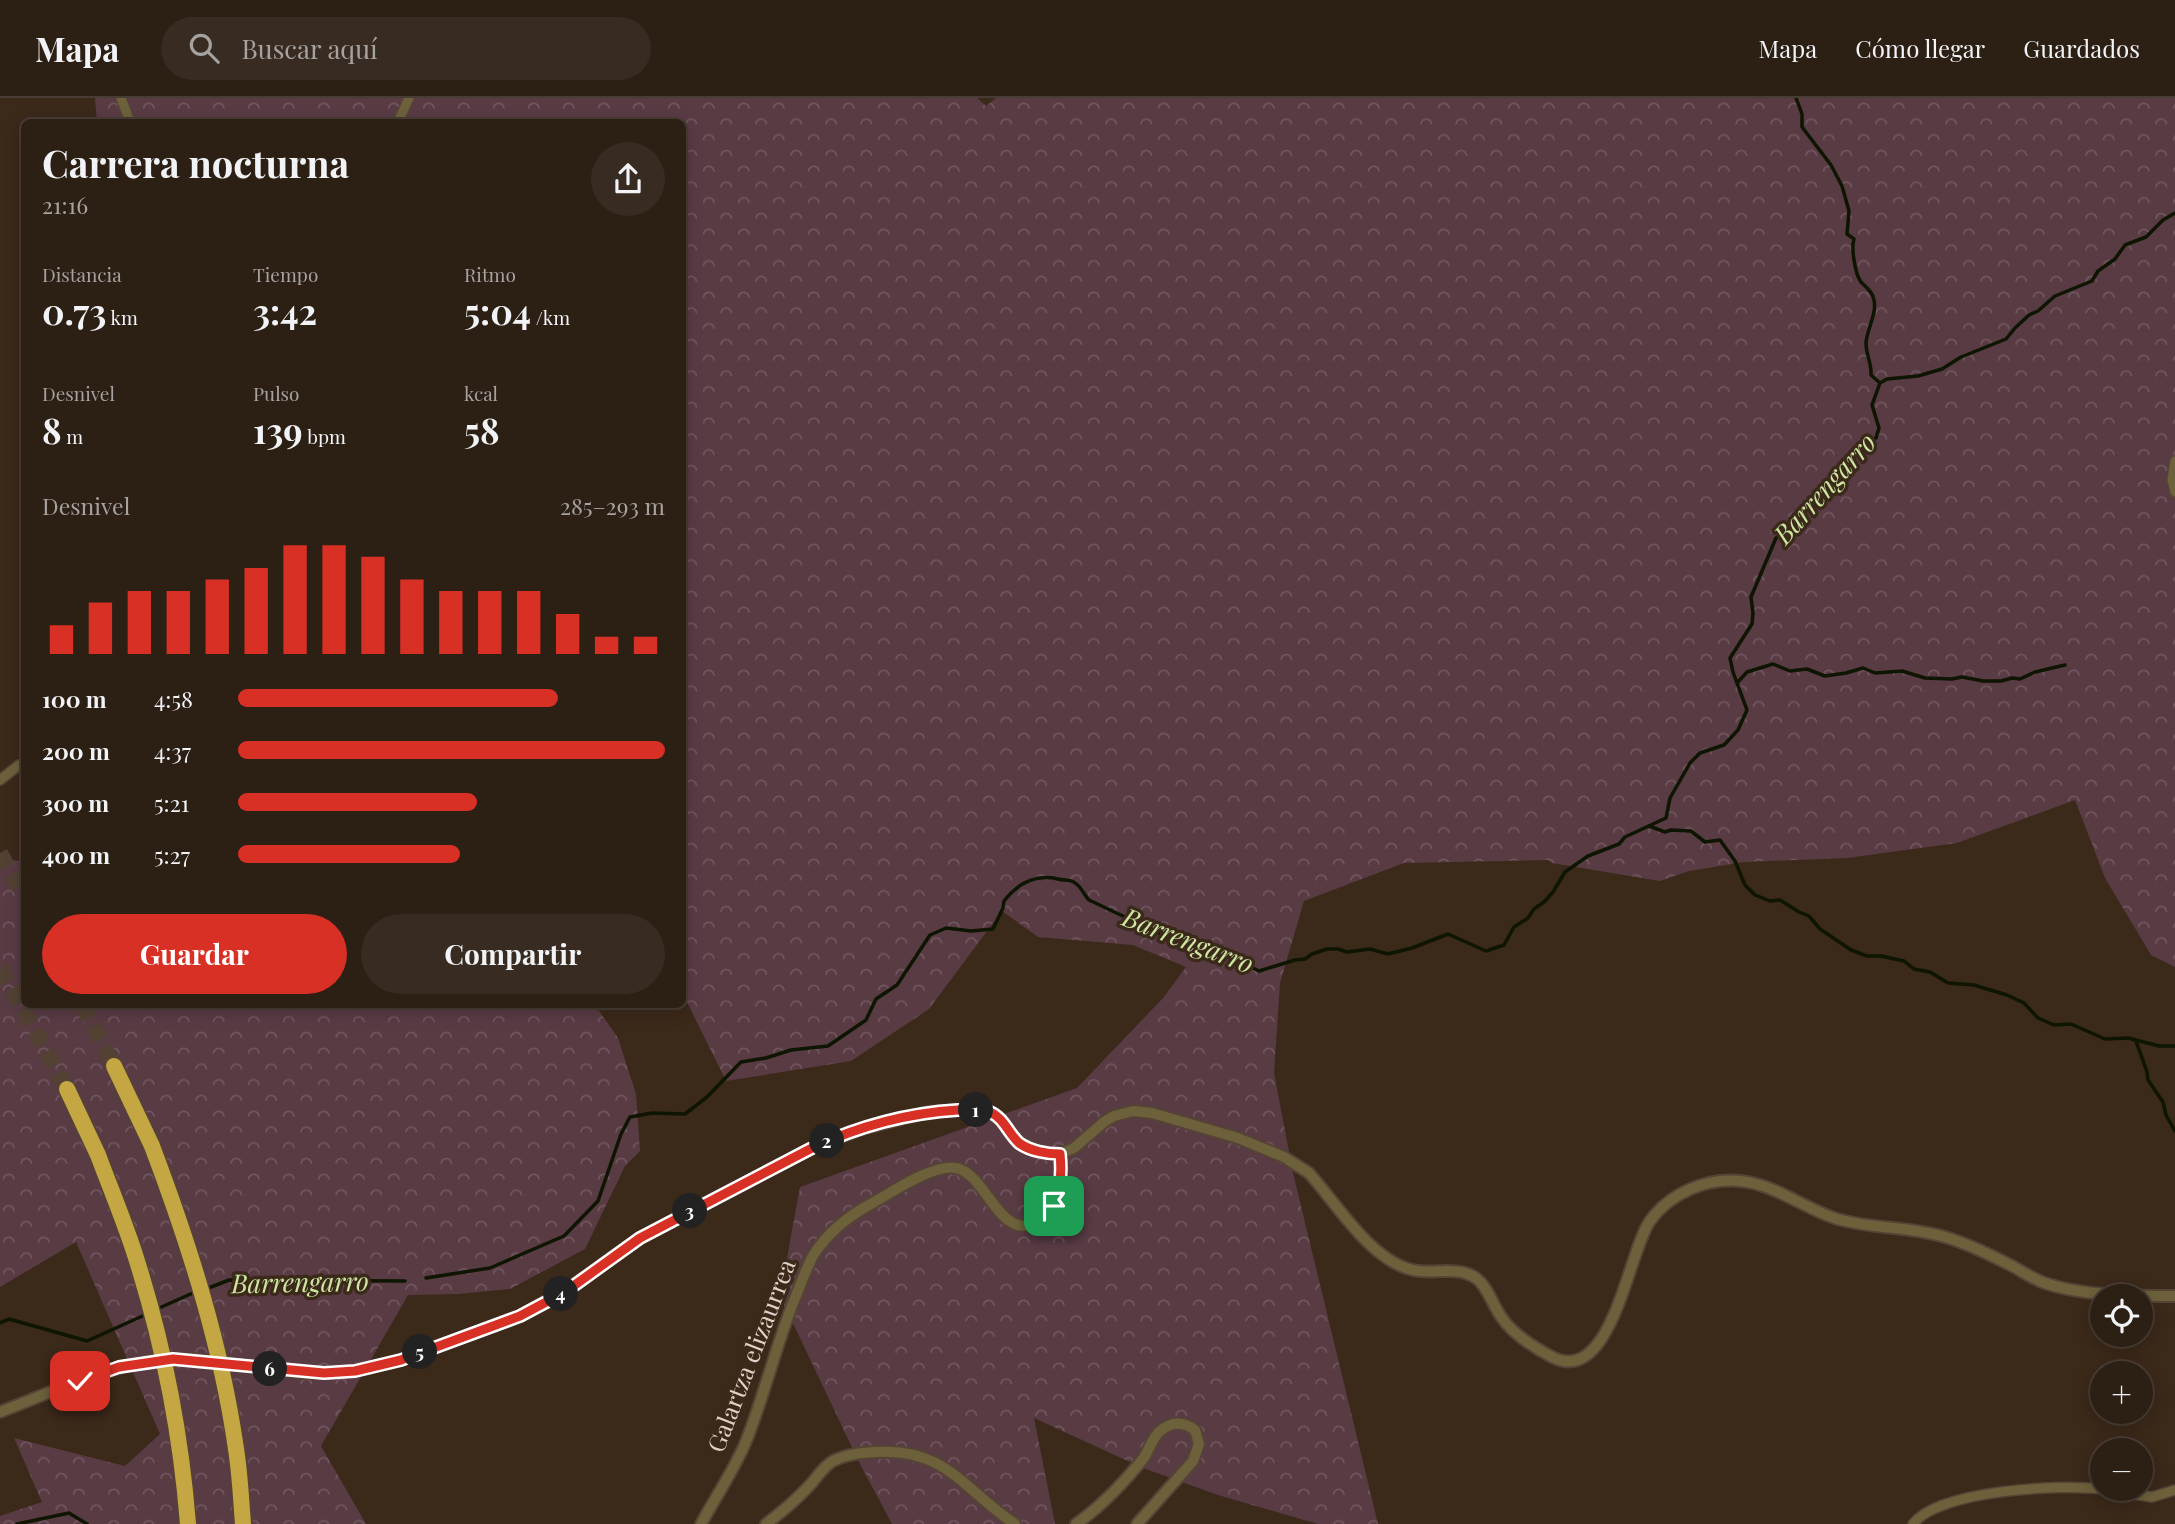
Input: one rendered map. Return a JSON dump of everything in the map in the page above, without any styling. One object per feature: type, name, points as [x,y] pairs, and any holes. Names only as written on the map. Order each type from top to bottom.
[{"type":"highway","points":[[114,1066],[152,1146],[196,1271],[215,1339],[236,1451],[243,1524]]},
{"type":"highway","points":[[66,1089],[98,1155],[137,1260],[155,1324],[180,1449],[188,1524]]},
{"type":"street","points":[[121,98],[129,119]]},
{"type":"street","points":[[399,119],[409,98]]},
{"type":"street","points":[[2175,461],[2172,480],[2175,492]]},
{"type":"street","points":[[0,780],[19,765]]},
{"type":"street","points":[[0,1412],[135,1363],[189,1359],[303,1373],[324,1373],[355,1371],[401,1360],[520,1316],[565,1292],[640,1238],[832,1139],[902,1118],[942,1111],[986,1111],[1002,1121],[1019,1143],[1048,1154],[1060,1154],[1074,1148],[1114,1116],[1133,1111],[1152,1113],[1198,1126],[1270,1150],[1308,1173],[1366,1241],[1388,1260],[1412,1270],[1456,1271],[1478,1279],[1504,1321],[1515,1332],[1551,1356],[1567,1361],[1583,1358],[1600,1342],[1611,1326],[1641,1236],[1658,1212],[1676,1197],[1704,1184],[1720,1181],[1755,1182],[1835,1218],[1922,1231],[1958,1241],[2042,1282],[2101,1293],[2175,1296]]},
{"type":"street","name":"Galartza elizaurrea","points":[[701,1524],[745,1443],[782,1329],[813,1255],[834,1230],[875,1202],[933,1171],[947,1168],[955,1168],[968,1174],[1003,1216],[1012,1222],[1023,1225],[1032,1223],[1040,1220],[1054,1206],[1059,1194],[1060,1154]]},
{"type":"street","points":[[1076,1524],[1131,1473],[1146,1456],[1158,1432],[1174,1424],[1188,1425],[1198,1436],[1198,1451],[1193,1461],[1137,1524]]},
{"type":"street","points":[[766,1524],[789,1506],[822,1469],[834,1461],[861,1453],[888,1451],[919,1455],[937,1463],[1016,1524]]},
{"type":"street","points":[[1913,1524],[1918,1516],[1940,1505],[1992,1493],[2090,1489]]},
{"type":"street","points":[[2153,1497],[2175,1490]]},
{"type":"green space","points":[[95,98],[977,98],[986,106],[996,98],[2175,98],[2175,967],[2151,955],[2105,878],[2075,800],[1957,843],[1847,858],[1744,862],[1689,871],[1660,881],[1552,863],[1548,860],[1404,863],[1304,901],[1280,983],[1274,1073],[1293,1173],[1378,1524],[1318,1524],[1218,1495],[1143,1468],[1034,1418],[1055,1524],[892,1524],[859,1462],[780,1296],[800,1187],[1077,1088],[1164,997],[1186,967],[1133,945],[1038,937],[1002,911],[929,1009],[851,1061],[726,1081],[686,1000],[686,119],[97,119]]},
{"type":"green space","points":[[0,858],[21,862],[21,1008],[597,1008],[618,1038],[636,1094],[640,1151],[625,1166],[585,1249],[510,1289],[408,1295],[321,1446],[366,1524],[0,1524],[0,1516],[42,1502],[14,1438],[125,1466],[160,1434],[76,1242],[0,1287]]},
{"type":"waterway","points":[[1796,98],[1802,114],[1802,127],[1831,165],[1842,186],[1849,211],[1847,234],[1854,239],[1853,254],[1857,273],[1874,300],[1866,347],[1871,375],[1880,383]]},
{"type":"waterway","name":"Barrengarro","points":[[426,1278],[490,1268],[564,1236],[598,1201],[621,1134],[630,1117],[652,1113],[685,1114],[707,1097],[741,1062],[791,1050],[828,1046],[866,1020],[876,999],[897,985],[930,935],[946,928],[971,931],[993,929],[1004,901],[1015,889],[1028,881],[1050,878],[1073,882],[1089,900],[1161,934],[1200,950],[1215,949],[1259,971],[1305,959],[1327,949],[1347,952],[1370,949],[1388,954],[1448,934],[1486,951],[1504,945],[1514,927],[1544,902],[1565,872],[1588,856],[1619,844],[1625,837],[1666,818],[1670,798],[1690,763],[1700,753],[1724,745],[1738,730],[1747,710],[1730,658],[1752,624],[1751,597],[1776,538],[1791,526],[1814,500],[1822,497],[1856,448],[1876,438],[1879,428],[1872,405],[1880,383],[1887,379],[1918,376],[1942,369],[1961,357],[2006,339],[2029,315],[2055,296],[2092,281],[2098,271],[2115,259],[2125,245],[2146,237],[2163,220],[2175,213]]},
{"type":"waterway","points":[[1737,683],[1747,672],[1773,664],[1790,671],[1807,669],[1825,676],[1863,668],[1875,673],[1902,671],[1925,678],[1962,677],[1983,681],[2020,679],[2035,672],[2065,665]]},
{"type":"waterway","points":[[1649,826],[1665,832],[1691,831],[1705,842],[1720,840],[1735,861],[1745,885],[1755,895],[1770,901],[1780,900],[1809,916],[1820,929],[1851,950],[1867,956],[1904,961],[1914,969],[1930,972],[1948,983],[1974,985],[2007,995],[2024,1003],[2038,1018],[2054,1025],[2071,1024],[2105,1039],[2128,1038],[2159,1046],[2175,1046]]},
{"type":"waterway","points":[[2136,1041],[2148,1080],[2163,1102],[2166,1115],[2175,1131]]},
{"type":"waterway","name":"Barrengarro","points":[[206,1289],[229,1280],[405,1281]]},
{"type":"waterway","name":"Barrengarro","points":[[157,1309],[195,1292]]},
{"type":"waterway","name":"Barrengarro","points":[[0,1323],[9,1319],[87,1341],[147,1314]]},
{"type":"waterway","points":[[17,1524],[69,1513],[87,1524]]},
{"type":"tunnel","points":[[0,853],[21,891]]},
{"type":"tunnel","points":[[0,968],[21,1006]]},
{"type":"tunnel","points":[[22,1008],[67,1089]]},
{"type":"tunnel","points":[[84,1008],[114,1066]]},
{"type":"route","points":[[80,1381],[135,1363],[173,1359],[303,1373],[355,1371],[401,1360],[520,1316],[565,1292],[640,1238],[812,1148],[862,1129],[928,1112],[972,1109],[986,1111],[1002,1121],[1019,1143],[1048,1154],[1060,1154],[1061,1179],[1054,1206]]}]
